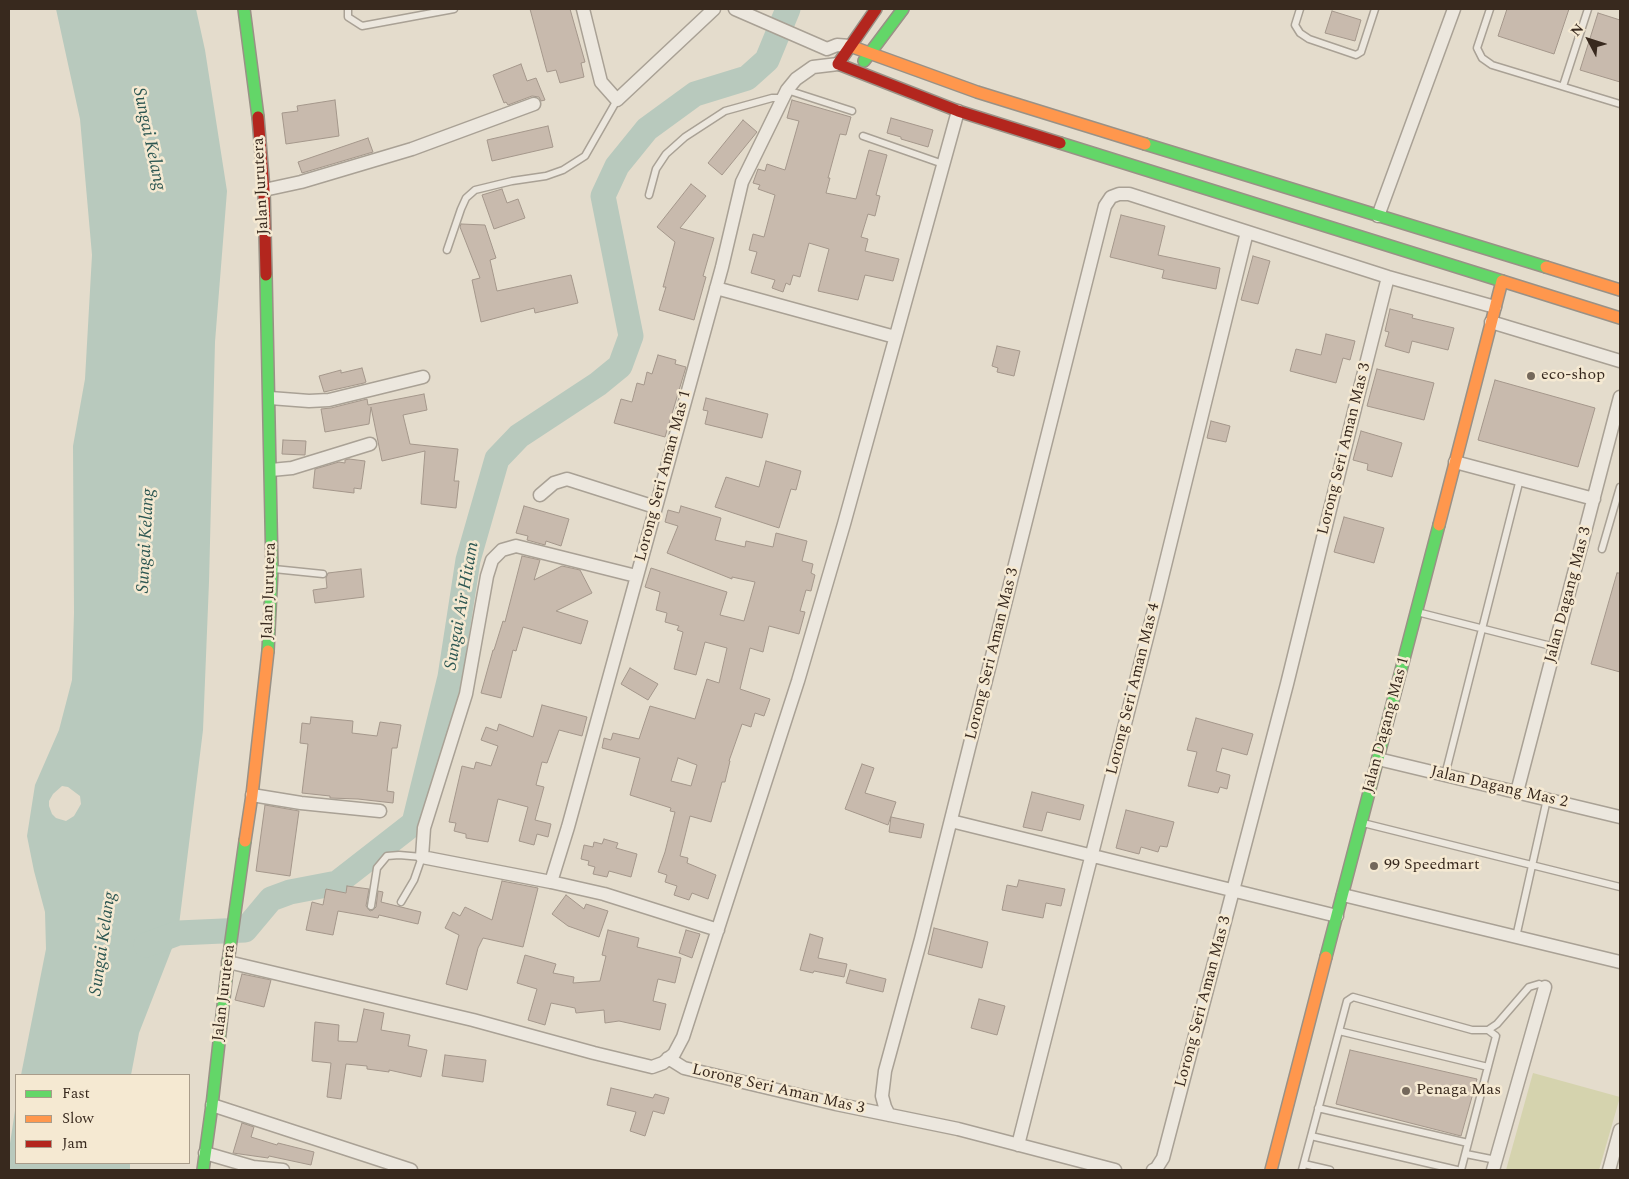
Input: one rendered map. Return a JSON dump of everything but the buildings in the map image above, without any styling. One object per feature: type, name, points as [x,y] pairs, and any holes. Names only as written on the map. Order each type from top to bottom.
[{"type":"street","name":"Jalan Jurutera","points":[[203,1170],[267,665],[272,569],[270,398],[264,190],[259,127],[244,9]]},
{"type":"street","points":[[583,9],[601,82],[617,100],[714,9]]},
{"type":"street","points":[[735,9],[827,49],[830,58],[838,64],[958,111],[1620,318]]},
{"type":"street","points":[[838,64],[876,9]]},
{"type":"street","points":[[857,72],[869,53],[903,9]]},
{"type":"street","points":[[1378,216],[1454,9]]},
{"type":"street","points":[[827,49],[837,45],[850,46],[977,92],[1620,290]]},
{"type":"street","name":"Lorong Seri Aman Mas 1","points":[[551,882],[568,827],[716,288],[742,182],[785,94],[796,78],[813,67],[838,64]]},
{"type":"street","points":[[264,190],[301,182],[412,149],[534,104]]},
{"type":"street","points":[[228,962],[473,1020],[652,1067],[663,1063],[674,1054],[683,1037],[798,681],[844,524],[958,111]]},
{"type":"street","name":"Lorong Seri Aman Mas 3","points":[[890,1115],[885,1107],[882,1096],[886,1071],[951,821],[1105,206],[1115,195],[1129,194],[1247,232]]},
{"type":"street","points":[[1247,232],[1388,277],[1495,306]]},
{"type":"street","name":"Lorong Seri Aman Mas 4","points":[[1018,1145],[1156,602],[1247,232]]},
{"type":"street","name":"Lorong Seri Aman Mas 3","points":[[1153,1170],[1156,1169],[1164,1158],[1287,684],[1388,277]]},
{"type":"street","name":"Jalan Dagang Mas 1","points":[[1271,1170],[1502,281]]},
{"type":"street","points":[[716,288],[895,337]]},
{"type":"street","points":[[1491,322],[1620,362]]},
{"type":"street","points":[[270,398],[309,401],[329,400],[423,377]]},
{"type":"street","name":"Jalan Dagang Mas 3","points":[[1517,792],[1620,397]]},
{"type":"street","points":[[271,470],[292,468],[370,444]]},
{"type":"street","points":[[1455,462],[1594,499]]},
{"type":"street","points":[[540,495],[554,483],[567,479],[655,507]]},
{"type":"street","points":[[636,576],[516,546],[502,550],[492,560],[487,576],[466,694],[424,828],[422,856],[604,894],[718,930]]},
{"type":"street","name":"Jalan Dagang Mas 2","points":[[1378,759],[1620,817]]},
{"type":"street","points":[[252,795],[301,803],[380,811]]},
{"type":"street","points":[[951,821],[1337,916]]},
{"type":"street","points":[[1343,895],[1620,962]]},
{"type":"street","points":[[1494,1165],[1544,987]]},
{"type":"street","name":"Lorong Seri Aman Mas 3","points":[[668,1058],[684,1068],[958,1130],[1115,1170]]},
{"type":"street","points":[[212,1105],[411,1170]]},
{"type":"street","points":[[1609,1170],[1620,1133]]},
{"type":"street","points":[[205,1153],[253,1167],[283,1170]]},
{"type":"lane","points":[[348,9],[348,17],[362,26],[454,9]]},
{"type":"lane","points":[[1300,9],[1294,25],[1300,33],[1309,39],[1356,55],[1361,52],[1375,9]]},
{"type":"lane","points":[[1490,9],[1477,48],[1482,58],[1492,65],[1620,104]]},
{"type":"lane","points":[[1563,86],[1588,9]]},
{"type":"lane","points":[[649,195],[656,169],[666,154],[685,137],[725,111],[785,94],[852,111]]},
{"type":"lane","points":[[447,250],[460,209],[466,198],[475,190],[512,181],[546,176],[585,156],[617,100]]},
{"type":"lane","points":[[863,136],[943,164]]},
{"type":"lane","points":[[1444,775],[1520,479]]},
{"type":"lane","points":[[1602,549],[1620,487]]},
{"type":"lane","points":[[272,569],[323,574]]},
{"type":"lane","points":[[1416,612],[1555,646]]},
{"type":"lane","points":[[1516,937],[1547,799]]},
{"type":"lane","points":[[1362,822],[1620,887]]},
{"type":"lane","points":[[371,906],[377,868],[387,856],[422,856],[414,880],[401,902]]},
{"type":"lane","points":[[1330,1170],[1303,1167],[1347,1001],[1353,997],[1472,1030],[1488,1030],[1498,1024],[1528,987],[1539,984],[1544,987]]},
{"type":"lane","points":[[1461,1170],[1496,1036],[1488,1030]]},
{"type":"lane","points":[[1339,1031],[1488,1067]]},
{"type":"lane","points":[[1318,1108],[1468,1143]]},
{"type":"lane","points":[[1311,1136],[1457,1170]]},
{"type":"lane","points":[[1466,1154],[1494,1165]]},
{"type":"shaded area","points":[[1533,1073],[1620,1097],[1599,1170],[1506,1170]]},
{"type":"water","name":"Sungai Kelang","points":[[56,9],[196,9],[205,50],[227,191],[215,342],[203,730],[178,933],[139,1033],[131,1074],[21,1074],[46,949],[45,912],[27,836],[35,785],[59,730],[72,680],[74,613],[73,446],[85,379],[92,255],[80,119]],"holes":[[[62,786],[68,787],[80,796],[81,804],[74,816],[66,821],[56,818],[52,814],[49,801],[53,794]]]},
{"type":"water","points":[[15,1111],[15,1164],[130,1164],[130,1170],[9,1170],[9,1150]]},
{"type":"waterway","name":"Sungai Air Hitam","points":[[146,945],[178,933],[245,930],[271,899],[290,892],[337,883],[414,823],[450,677],[468,560],[497,459],[519,436],[598,384],[620,366],[631,336],[603,196],[617,166],[647,129],[695,94],[747,78],[767,60],[788,9]]},
{"type":"traffic: fast","points":[[244,9],[258,117]]},
{"type":"traffic: fast","points":[[864,61],[903,9]]},
{"type":"traffic: fast","points":[[1060,143],[1502,281]]},
{"type":"traffic: fast","points":[[1145,144],[1546,267]]},
{"type":"traffic: fast","points":[[266,275],[272,569],[268,651]]},
{"type":"traffic: fast","points":[[1326,957],[1439,525]]},
{"type":"traffic: fast","points":[[203,1170],[228,962],[245,841]]},
{"type":"traffic: slow","points":[[850,46],[977,92],[1145,144]]},
{"type":"traffic: slow","points":[[1546,267],[1620,290]]},
{"type":"traffic: slow","points":[[1502,281],[1620,318]]},
{"type":"traffic: slow","points":[[1439,525],[1502,281]]},
{"type":"traffic: slow","points":[[245,841],[268,651]]},
{"type":"traffic: slow","points":[[1271,1170],[1326,957]]},
{"type":"traffic: jam","points":[[876,9],[838,64],[958,111],[1060,143]]},
{"type":"traffic: jam","points":[[258,117],[264,190],[266,275]]},
{"type":"place","name":"eco-shop","points":[[1531,376]]},
{"type":"place","name":"99 Speedmart","points":[[1374,866]]},
{"type":"place","name":"Penaga Mas","points":[[1406,1091]]}]
